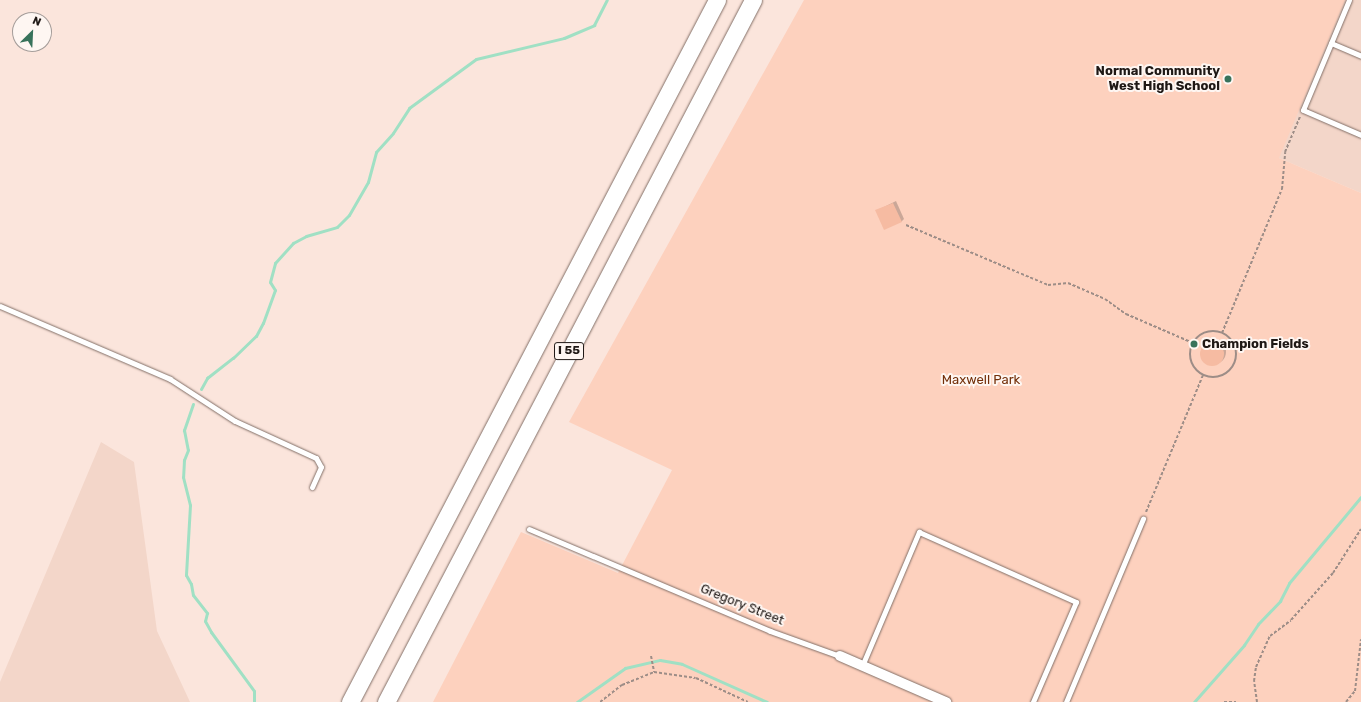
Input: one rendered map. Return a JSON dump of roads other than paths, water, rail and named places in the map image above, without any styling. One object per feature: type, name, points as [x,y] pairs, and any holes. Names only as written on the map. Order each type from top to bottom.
[{"type":"highway","name":"I 55","points":[[350,702],[717,0]]},
{"type":"highway","name":"I 55","points":[[386,702],[753,0]]},
{"type":"street","name":"Gregory Street","points":[[840,656],[946,702]]},
{"type":"lane","points":[[1350,0],[1303,110],[1361,135]]},
{"type":"lane","points":[[1331,43],[1361,56]]},
{"type":"lane","points":[[0,306],[170,379],[236,421],[316,458],[321,467],[312,487]]},
{"type":"lane","points":[[1066,702],[1143,519]]},
{"type":"lane","name":"Gregory Street","points":[[529,529],[770,631],[840,656]]},
{"type":"lane","points":[[862,666],[919,532],[1076,602],[1033,702]]},
{"type":"waterway","points":[[201,389],[207,378],[233,358],[256,336],[263,323],[275,290],[270,282],[275,263],[293,243],[306,236],[337,227],[349,215],[368,182],[376,152],[393,133],[409,108],[476,59],[564,38],[594,25],[607,0]]},
{"type":"waterway","points":[[193,404],[184,430],[188,450],[184,460],[183,477],[190,505],[186,575],[191,584],[193,595],[207,613],[205,621],[211,632],[254,691],[254,702]]},
{"type":"waterway","points":[[1194,702],[1244,645],[1258,624],[1280,601],[1289,583],[1361,497]]},
{"type":"waterway","points":[[577,702],[625,668],[660,660],[682,664],[767,702]]},
{"type":"place","name":"Normal Community West High School","points":[[1228,79]]},
{"type":"place","name":"Champion Fields","points":[[1194,344]]},
{"type":"park label","name":"Maxwell Park","points":[[981,380]]}]
